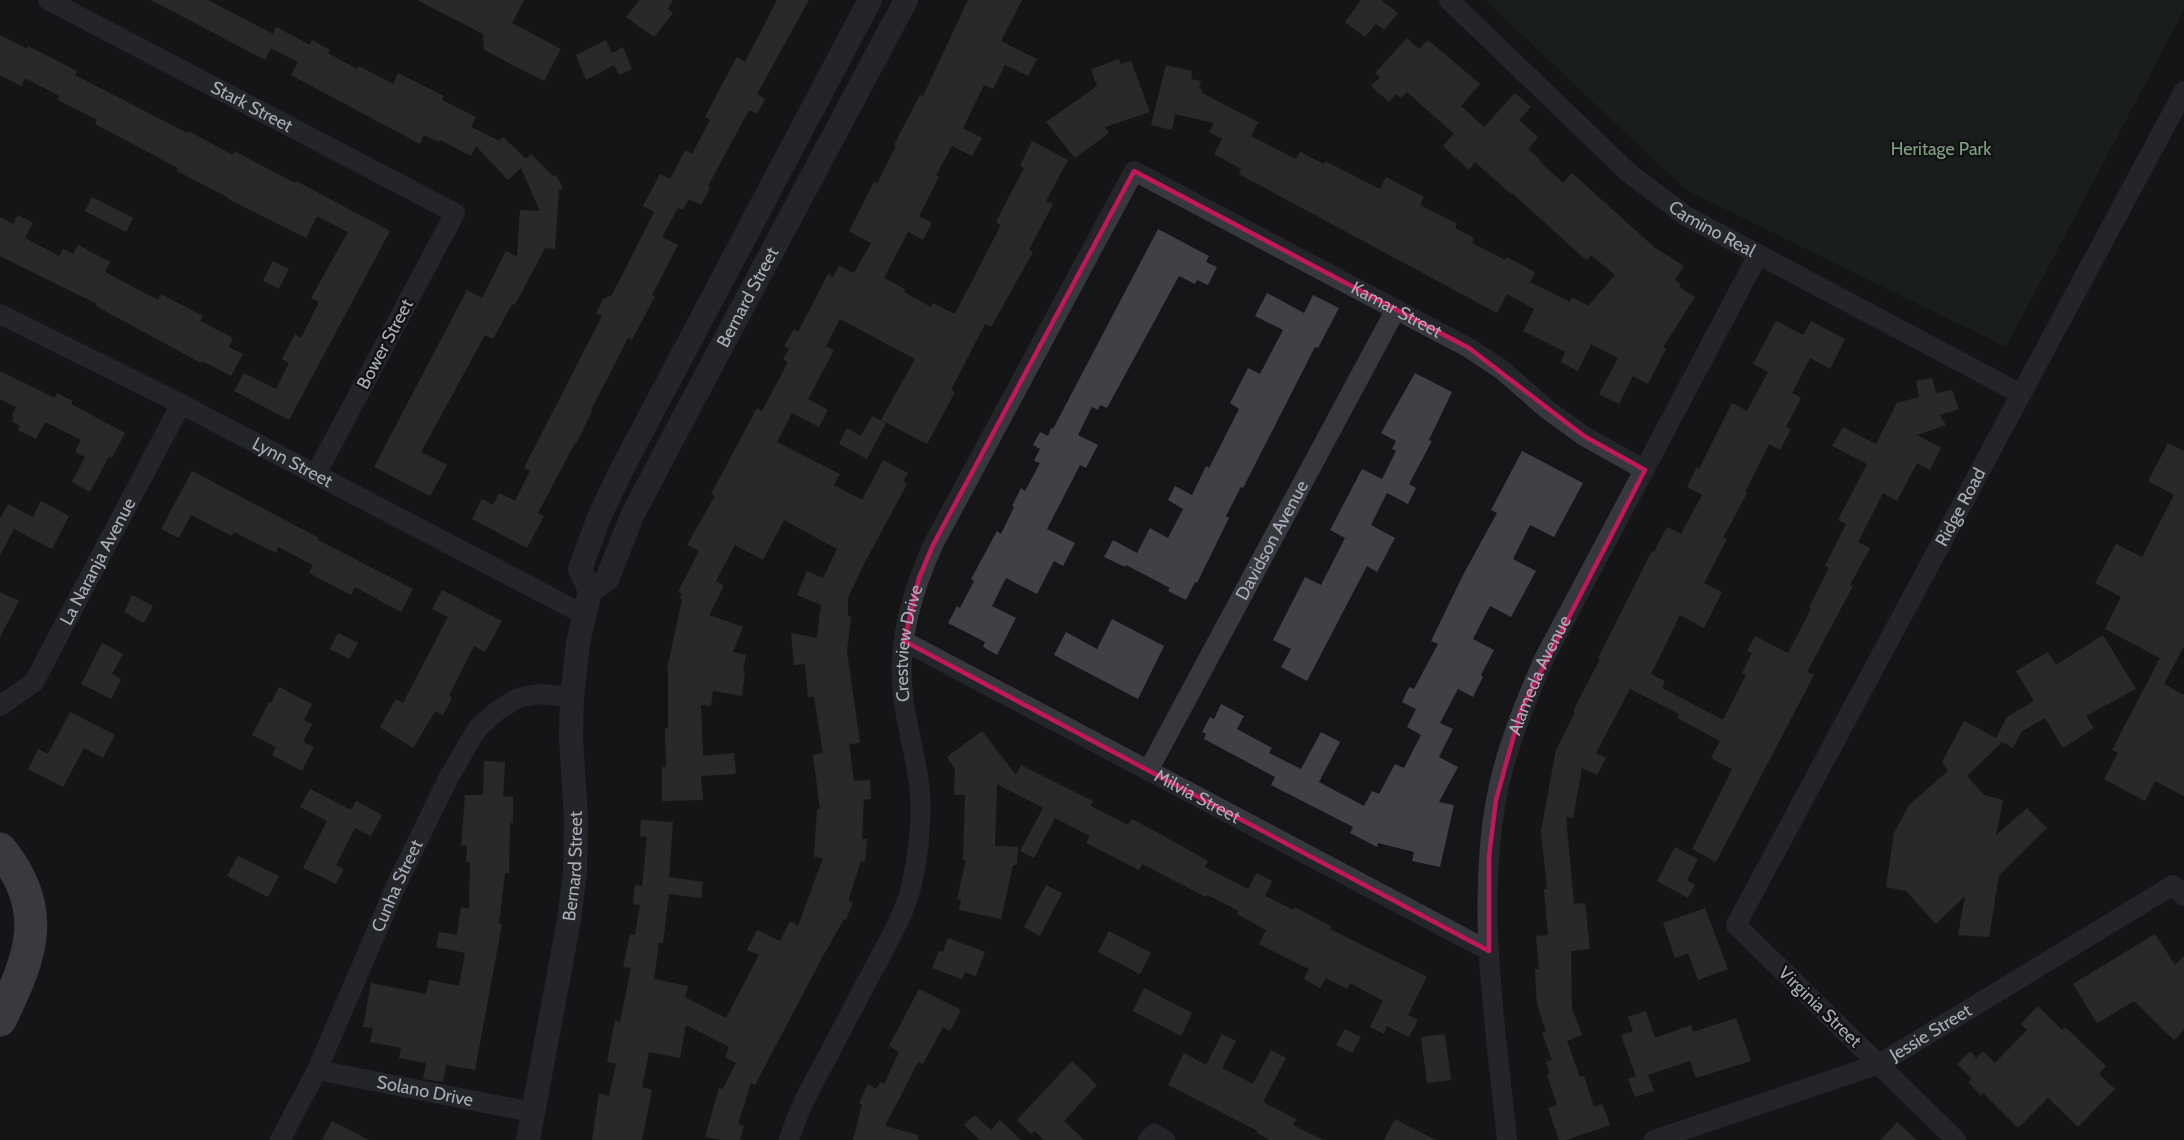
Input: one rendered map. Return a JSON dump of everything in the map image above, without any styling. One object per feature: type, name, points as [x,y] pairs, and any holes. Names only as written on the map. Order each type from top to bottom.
[{"type":"highway","points":[[0,849],[18,873],[28,897],[32,927],[26,960],[0,1020]]},
{"type":"street","name":"Stark Street","points":[[48,0],[455,213]]},
{"type":"street","points":[[869,0],[902,7]]},
{"type":"street","name":"Bernard Street","points":[[528,1140],[569,920],[574,873],[576,817],[571,737],[572,697],[578,643],[586,603],[580,569],[600,515],[622,469],[869,0]]},
{"type":"street","name":"Camino Real","points":[[1449,0],[1629,173],[1686,216],[2021,394]]},
{"type":"street","name":"Bernard Street","points":[[586,603],[607,579],[632,516],[902,7]]},
{"type":"street","name":"Ridge Road","points":[[1736,925],[2184,91]]},
{"type":"street","name":"Kamar Street","points":[[1134,171],[1469,348],[1502,370],[1548,410],[1584,436],[1645,470]]},
{"type":"street","name":"Crestview Drive","points":[[789,1140],[807,1095],[897,926],[911,886],[918,854],[919,784],[902,692],[904,641],[908,614],[919,578],[933,545],[1134,171]]},
{"type":"street","name":"Bower Street","points":[[316,474],[455,213]]},
{"type":"street","name":"Alameda Avenue","points":[[1507,1140],[1487,912],[1489,856],[1496,800],[1507,755],[1521,710],[1544,658],[1758,255]]},
{"type":"street","name":"Davidson Avenue","points":[[1148,771],[1396,309]]},
{"type":"street","name":"Lynn Street","points":[[0,314],[316,474],[586,603]]},
{"type":"street","name":"La Naranja Avenue","points":[[0,706],[34,682],[181,404]]},
{"type":"street","name":"Milvia Street","points":[[904,641],[1489,951]]},
{"type":"street","name":"Cunha Street","points":[[280,1140],[317,1070],[399,879],[449,777],[478,728],[497,711],[518,699],[538,694],[572,697]]},
{"type":"street","name":"Jessie Street","points":[[1654,1140],[1879,1064],[2173,885],[2184,896]]},
{"type":"street","name":"Virginia Street","points":[[1736,925],[1956,1140]]},
{"type":"street","name":"Solano Drive","points":[[317,1070],[532,1112]]},
{"type":"highlighted area","points":[[1134,171],[1469,348],[1584,436],[1645,470],[1521,710],[1496,800],[1489,856],[1489,951],[904,641],[919,578],[933,545]]},
{"type":"green space","name":"Heritage Park","points":[[1485,0],[2184,0],[2184,10],[2006,347],[1686,190]]},
{"type":"building","points":[[151,0],[208,0],[273,34],[276,27],[310,45],[312,40],[330,50],[328,53],[357,69],[359,66],[393,84],[398,73],[444,96],[442,100],[476,117],[471,127],[499,141],[503,137],[526,159],[531,154],[553,176],[556,175],[563,189],[559,190],[555,249],[545,248],[515,305],[512,304],[493,339],[485,335],[421,452],[447,465],[430,496],[374,467],[467,290],[482,298],[506,251],[517,257],[520,210],[540,211],[521,168],[508,180],[476,146],[471,156],[440,140],[439,142],[424,135],[420,144],[291,75],[298,62],[271,48],[265,60]]},
{"type":"building","points":[[417,0],[524,0],[512,23],[561,49],[544,81],[484,50],[483,34]]},
{"type":"building","points":[[640,0],[673,0],[668,9],[673,13],[654,37],[626,17]]},
{"type":"building","points":[[777,0],[809,0],[757,94],[765,99],[757,114],[749,110],[708,186],[710,188],[701,205],[689,199],[683,210],[678,208],[662,237],[678,245],[652,295],[655,296],[632,340],[628,338],[576,444],[538,513],[544,516],[527,548],[472,519],[482,499],[493,505],[499,493],[515,501],[530,471],[524,468],[602,316],[596,313],[603,299],[612,295],[654,212],[643,206],[660,174],[670,179],[685,150],[692,154],[710,120],[705,117],[737,57],[745,62]]},
{"type":"building","points":[[968,0],[1022,0],[1001,41],[1037,59],[1028,76],[1005,65],[993,89],[984,85],[963,128],[982,138],[972,156],[952,146],[936,175],[939,177],[919,216],[932,223],[923,240],[908,232],[884,278],[931,307],[933,303],[955,314],[1001,225],[996,222],[1024,168],[1020,166],[1032,141],[1068,160],[1046,201],[1053,204],[1029,250],[1033,252],[991,327],[985,324],[951,390],[955,392],[927,444],[881,420],[915,359],[840,319],[826,346],[834,350],[808,399],[828,410],[819,427],[792,413],[777,442],[840,474],[834,485],[862,500],[883,460],[908,473],[903,482],[907,484],[848,598],[848,616],[851,616],[847,651],[860,743],[849,744],[854,781],[870,780],[871,799],[864,800],[862,839],[867,839],[865,862],[861,861],[849,898],[849,901],[853,902],[846,920],[844,919],[823,956],[755,1085],[751,1083],[738,1124],[744,1126],[740,1140],[705,1137],[719,1088],[723,1089],[736,1063],[725,1057],[729,1047],[686,1025],[680,1058],[649,1052],[642,1087],[652,1090],[642,1140],[592,1140],[599,1093],[609,1096],[616,1064],[607,1062],[615,1020],[620,1022],[631,968],[623,967],[630,934],[635,935],[640,905],[633,904],[635,885],[642,886],[647,837],[640,836],[641,820],[673,822],[669,877],[703,882],[701,898],[669,894],[663,943],[659,943],[654,979],[688,986],[685,997],[726,1018],[759,955],[747,950],[757,930],[780,941],[790,921],[798,926],[823,858],[814,857],[817,809],[820,809],[813,755],[823,753],[814,697],[808,697],[805,664],[794,665],[791,633],[817,638],[821,605],[797,595],[807,571],[823,578],[837,549],[784,520],[763,560],[735,545],[716,581],[724,586],[709,615],[743,627],[733,652],[746,655],[742,696],[713,691],[711,706],[701,705],[703,756],[734,753],[736,774],[701,776],[703,800],[662,801],[662,767],[666,767],[665,729],[668,728],[667,669],[682,600],[680,598],[682,594],[678,592],[699,551],[687,545],[715,496],[711,494],[757,408],[762,411],[788,362],[783,359],[789,349],[784,346],[794,329],[798,332],[828,274],[833,277],[839,266],[854,273],[871,243],[849,231],[874,182],[877,184],[920,95],[923,96]]},
{"type":"building","points":[[1361,0],[1381,0],[1398,13],[1384,30],[1376,24],[1365,37],[1345,22]]},
{"type":"building","points":[[0,35],[27,49],[28,46],[77,71],[75,75],[187,133],[188,131],[233,155],[234,151],[390,231],[289,420],[234,391],[244,373],[276,389],[289,363],[282,359],[295,334],[301,338],[319,302],[311,298],[348,232],[317,216],[306,238],[228,199],[177,171],[178,168],[95,124],[97,120],[58,100],[59,96],[25,78],[21,86],[0,75]]},
{"type":"building","points":[[1407,38],[1419,49],[1428,40],[1480,84],[1461,106],[1484,127],[1515,93],[1531,107],[1519,120],[1538,137],[1528,149],[1540,162],[1563,183],[1572,173],[1654,247],[1684,266],[1675,280],[1681,284],[1679,287],[1695,297],[1663,347],[1666,349],[1648,384],[1633,376],[1619,404],[1599,394],[1618,358],[1591,344],[1578,371],[1561,362],[1565,352],[1523,331],[1534,309],[1507,294],[1497,313],[1239,174],[1241,169],[1214,154],[1222,139],[1209,132],[1214,123],[1175,114],[1172,130],[1151,125],[1166,65],[1192,71],[1191,79],[1201,81],[1199,89],[1202,93],[1258,122],[1251,136],[1296,159],[1300,152],[1324,164],[1325,161],[1380,189],[1386,177],[1424,197],[1420,205],[1457,224],[1455,228],[1474,238],[1472,243],[1535,272],[1530,282],[1570,302],[1572,297],[1588,306],[1615,275],[1591,255],[1586,260],[1475,162],[1469,170],[1443,146],[1454,134],[1407,92],[1401,98],[1396,94],[1389,102],[1371,86],[1380,77],[1375,73]]},
{"type":"building","points":[[606,40],[612,53],[623,47],[632,69],[619,75],[614,65],[586,80],[576,55]]},
{"type":"building","points":[[1119,59],[1121,64],[1131,61],[1150,112],[1105,127],[1109,133],[1075,158],[1046,122],[1097,86],[1091,69]]},
{"type":"building","points":[[92,197],[133,218],[126,232],[85,211]]},
{"type":"building","points":[[18,215],[33,223],[25,238],[59,256],[63,249],[73,254],[78,245],[110,262],[105,272],[158,300],[161,294],[203,316],[200,321],[233,338],[229,347],[243,354],[231,376],[202,361],[201,363],[96,306],[97,304],[0,256],[0,217],[13,224]]},
{"type":"building","points":[[1158,229],[1209,256],[1206,262],[1217,267],[1208,285],[1197,280],[1195,284],[1179,276],[1107,408],[1100,405],[1098,410],[1092,407],[1078,435],[1098,445],[1086,468],[1080,465],[1047,529],[1075,543],[1063,566],[1054,561],[1037,594],[1006,578],[992,606],[1016,618],[997,655],[983,647],[985,642],[948,623],[957,606],[960,608],[974,581],[971,579],[997,531],[1001,534],[1021,488],[1025,491],[1040,463],[1034,461],[1040,449],[1033,445],[1040,432],[1048,436],[1051,428],[1053,429]]},
{"type":"building","points":[[273,261],[289,269],[279,289],[263,281]]},
{"type":"building","points":[[1267,293],[1304,313],[1313,295],[1339,308],[1318,348],[1315,347],[1243,488],[1241,487],[1226,516],[1229,518],[1197,583],[1195,582],[1186,600],[1168,591],[1170,588],[1126,565],[1125,567],[1104,557],[1113,540],[1137,553],[1150,528],[1168,538],[1183,509],[1168,500],[1175,486],[1192,495],[1206,466],[1209,468],[1239,409],[1230,403],[1248,368],[1260,374],[1283,330],[1255,316]]},
{"type":"building","points":[[1776,321],[1803,335],[1811,321],[1845,339],[1830,369],[1810,358],[1792,393],[1801,398],[1786,427],[1791,429],[1780,450],[1769,444],[1723,538],[1727,539],[1704,583],[1722,592],[1704,628],[1680,615],[1651,674],[1665,681],[1662,688],[1723,720],[1746,675],[1742,673],[1752,653],[1747,651],[1755,636],[1788,653],[1829,568],[1825,566],[1846,524],[1838,520],[1867,464],[1832,446],[1843,427],[1876,444],[1897,403],[1919,397],[1916,381],[1932,378],[1936,393],[1952,390],[1959,409],[1940,415],[1946,425],[1917,435],[1941,448],[1930,470],[1917,463],[1897,501],[1883,493],[1858,542],[1870,548],[1850,585],[1853,586],[1807,672],[1814,675],[1716,862],[1692,849],[1732,769],[1711,758],[1720,741],[1677,718],[1679,714],[1630,689],[1596,753],[1606,758],[1597,775],[1582,768],[1573,818],[1566,817],[1574,904],[1585,903],[1590,949],[1571,951],[1572,1008],[1582,1035],[1567,1041],[1580,1077],[1584,1076],[1594,1107],[1602,1104],[1610,1125],[1566,1140],[1559,1140],[1548,1108],[1557,1105],[1547,1075],[1550,1073],[1546,1062],[1552,1060],[1542,1033],[1546,1031],[1537,1004],[1535,969],[1539,969],[1536,936],[1548,935],[1544,889],[1547,889],[1541,831],[1556,750],[1600,659],[1598,658],[1652,551],[1654,552],[1667,527],[1681,534],[1702,495],[1687,487],[1697,467],[1699,469],[1732,403],[1747,411],[1768,372],[1753,364]]},
{"type":"building","points":[[0,371],[55,398],[57,393],[73,401],[71,404],[125,433],[112,458],[109,456],[90,492],[72,482],[85,457],[75,452],[81,440],[45,422],[36,439],[18,430],[20,426],[12,421],[16,407],[0,399]]},
{"type":"building","points":[[1415,373],[1452,392],[1429,440],[1432,441],[1409,484],[1416,488],[1408,504],[1387,493],[1371,525],[1395,538],[1377,572],[1367,566],[1307,681],[1281,667],[1291,649],[1273,640],[1305,577],[1321,585],[1345,538],[1330,530],[1362,469],[1382,479],[1396,451],[1392,449],[1396,441],[1381,433]]},
{"type":"building","points":[[872,416],[886,423],[867,459],[839,444],[847,428],[861,436]]},
{"type":"building","points":[[2168,443],[2184,451],[2184,646],[2164,684],[2184,695],[2184,796],[2155,781],[2145,801],[2104,779],[2118,753],[2112,750],[2160,658],[2105,629],[2121,597],[2095,583],[2116,544],[2142,557],[2174,495],[2148,481]]},
{"type":"building","points":[[1522,451],[1583,483],[1554,537],[1530,525],[1513,559],[1536,571],[1511,617],[1490,606],[1473,639],[1494,650],[1481,675],[1483,677],[1473,697],[1458,689],[1440,723],[1453,729],[1439,757],[1458,767],[1439,802],[1454,805],[1440,867],[1412,861],[1414,852],[1378,843],[1377,847],[1350,833],[1353,827],[1271,785],[1275,777],[1204,739],[1206,734],[1202,732],[1210,717],[1214,719],[1221,704],[1244,716],[1237,729],[1272,748],[1269,753],[1301,769],[1321,732],[1340,742],[1319,782],[1364,806],[1372,791],[1379,794],[1395,764],[1404,768],[1421,735],[1407,727],[1416,709],[1402,702],[1409,687],[1414,689],[1438,644],[1431,641],[1463,575],[1497,513],[1491,510]]},
{"type":"building","points":[[192,471],[413,589],[401,612],[355,587],[351,595],[309,573],[313,565],[278,547],[276,553],[234,532],[232,536],[191,515],[179,538],[161,529]]},
{"type":"building","points":[[41,501],[69,516],[52,549],[14,529],[0,555],[0,519],[8,504],[33,517]]},
{"type":"building","points":[[442,590],[502,621],[485,652],[474,646],[449,696],[452,698],[443,715],[435,711],[413,748],[380,727],[396,699],[403,703],[448,617],[432,609]]},
{"type":"building","points":[[0,592],[19,601],[0,637]]},
{"type":"building","points":[[132,595],[153,606],[144,623],[124,612]]},
{"type":"building","points":[[1112,619],[1164,646],[1138,699],[1054,655],[1066,632],[1097,649]]},
{"type":"building","points":[[338,633],[358,643],[349,659],[330,649]]},
{"type":"building","points":[[2103,635],[2136,689],[2086,716],[2094,728],[2063,748],[2045,718],[2021,732],[2013,748],[2002,742],[1967,776],[1984,795],[2003,800],[1996,835],[2027,808],[2047,828],[1999,875],[1989,937],[1958,935],[1965,896],[1936,924],[1906,891],[1886,887],[1894,833],[1909,805],[1948,771],[1942,762],[1964,721],[1996,738],[2007,717],[2034,701],[2016,671],[2048,652],[2056,665]]},
{"type":"building","points":[[102,643],[123,654],[112,674],[121,679],[111,699],[81,684]]},
{"type":"building","points":[[279,687],[312,704],[304,720],[312,724],[303,742],[314,747],[302,771],[272,755],[276,747],[252,735]]},
{"type":"building","points":[[70,712],[115,735],[103,758],[84,748],[63,787],[28,769],[38,749],[48,754]]},
{"type":"building","points":[[982,731],[1016,775],[1021,765],[1093,801],[1091,806],[1128,825],[1132,819],[1208,861],[1205,867],[1248,889],[1256,873],[1272,881],[1265,896],[1293,910],[1294,907],[1331,926],[1330,929],[1427,977],[1408,1015],[1418,1020],[1409,1037],[1387,1026],[1384,1034],[1370,1027],[1383,1001],[1350,983],[1347,989],[1326,978],[1320,988],[1304,979],[1309,969],[1259,944],[1266,930],[1237,914],[1239,911],[1142,864],[1139,870],[1086,843],[1090,836],[1055,818],[1034,858],[1020,851],[1043,808],[997,784],[995,846],[1018,847],[1017,865],[1013,865],[1001,919],[959,910],[961,900],[957,899],[966,860],[963,860],[965,795],[954,795],[955,769],[947,757]]},
{"type":"building","points":[[484,761],[505,762],[503,796],[513,797],[513,823],[510,823],[509,873],[505,873],[499,923],[502,924],[475,1070],[446,1065],[443,1082],[423,1079],[426,1063],[399,1058],[401,1048],[370,1042],[373,1028],[363,1027],[371,983],[426,994],[429,980],[459,986],[465,953],[436,947],[439,932],[457,935],[461,907],[469,909],[470,862],[466,862],[467,846],[461,846],[465,795],[483,795]]},
{"type":"building","points":[[310,789],[351,810],[356,801],[382,815],[371,836],[355,828],[336,865],[344,869],[336,884],[303,868],[327,821],[300,807]]},
{"type":"building","points":[[1675,847],[1698,859],[1687,880],[1695,885],[1688,898],[1657,881]]},
{"type":"building","points":[[238,856],[279,876],[268,897],[227,876]]},
{"type":"building","points":[[1046,885],[1062,893],[1040,936],[1024,927]]},
{"type":"building","points":[[1705,908],[1728,969],[1698,980],[1688,953],[1675,958],[1663,923]]},
{"type":"building","points":[[1109,931],[1151,953],[1140,974],[1098,952]]},
{"type":"building","points":[[2155,934],[2175,965],[2184,956],[2184,1030],[2174,1040],[2134,1001],[2097,1023],[2073,984]]},
{"type":"building","points":[[948,938],[985,952],[976,976],[965,972],[962,979],[932,968],[939,951],[943,952]]},
{"type":"building","points":[[1144,988],[1192,1013],[1181,1036],[1133,1011]]},
{"type":"building","points":[[919,989],[961,1010],[950,1031],[943,1027],[923,1064],[918,1062],[885,1126],[918,1135],[918,1140],[853,1140],[862,1105],[859,1103],[868,1084],[876,1089],[880,1082],[884,1084],[899,1052],[889,1046]]},
{"type":"building","points":[[2038,1006],[2062,1030],[2065,1027],[2106,1066],[2099,1074],[2115,1089],[2078,1127],[2048,1098],[2018,1128],[1983,1093],[1981,1096],[1968,1082],[1972,1079],[1957,1064],[1970,1051],[1976,1058],[1983,1051],[1995,1063],[2027,1030],[2021,1024]]},
{"type":"building","points":[[1646,1011],[1655,1038],[1691,1025],[1693,1032],[1736,1018],[1751,1061],[1696,1078],[1690,1061],[1648,1075],[1654,1091],[1635,1097],[1628,1079],[1636,1076],[1621,1035],[1633,1031],[1628,1017]]},
{"type":"building","points":[[1345,1029],[1361,1037],[1352,1053],[1336,1045]]},
{"type":"building","points":[[1222,1034],[1236,1041],[1222,1068],[1253,1084],[1271,1050],[1286,1058],[1263,1102],[1296,1119],[1293,1125],[1323,1140],[1270,1140],[1257,1133],[1258,1131],[1168,1085],[1184,1053],[1206,1065]]},
{"type":"building","points":[[1445,1034],[1451,1080],[1427,1083],[1421,1037]]},
{"type":"building","points":[[1072,1061],[1097,1085],[1064,1121],[1084,1140],[1044,1140],[1035,1131],[1031,1134],[1017,1120]]},
{"type":"building","points":[[975,1115],[991,1130],[1000,1120],[1021,1140],[980,1140],[964,1125]]},
{"type":"building","points":[[1395,1119],[1436,1140],[1384,1140]]},
{"type":"building","points":[[332,1121],[369,1140],[322,1140]]},
{"type":"building","points":[[1897,1122],[1917,1140],[1881,1140]]}]
